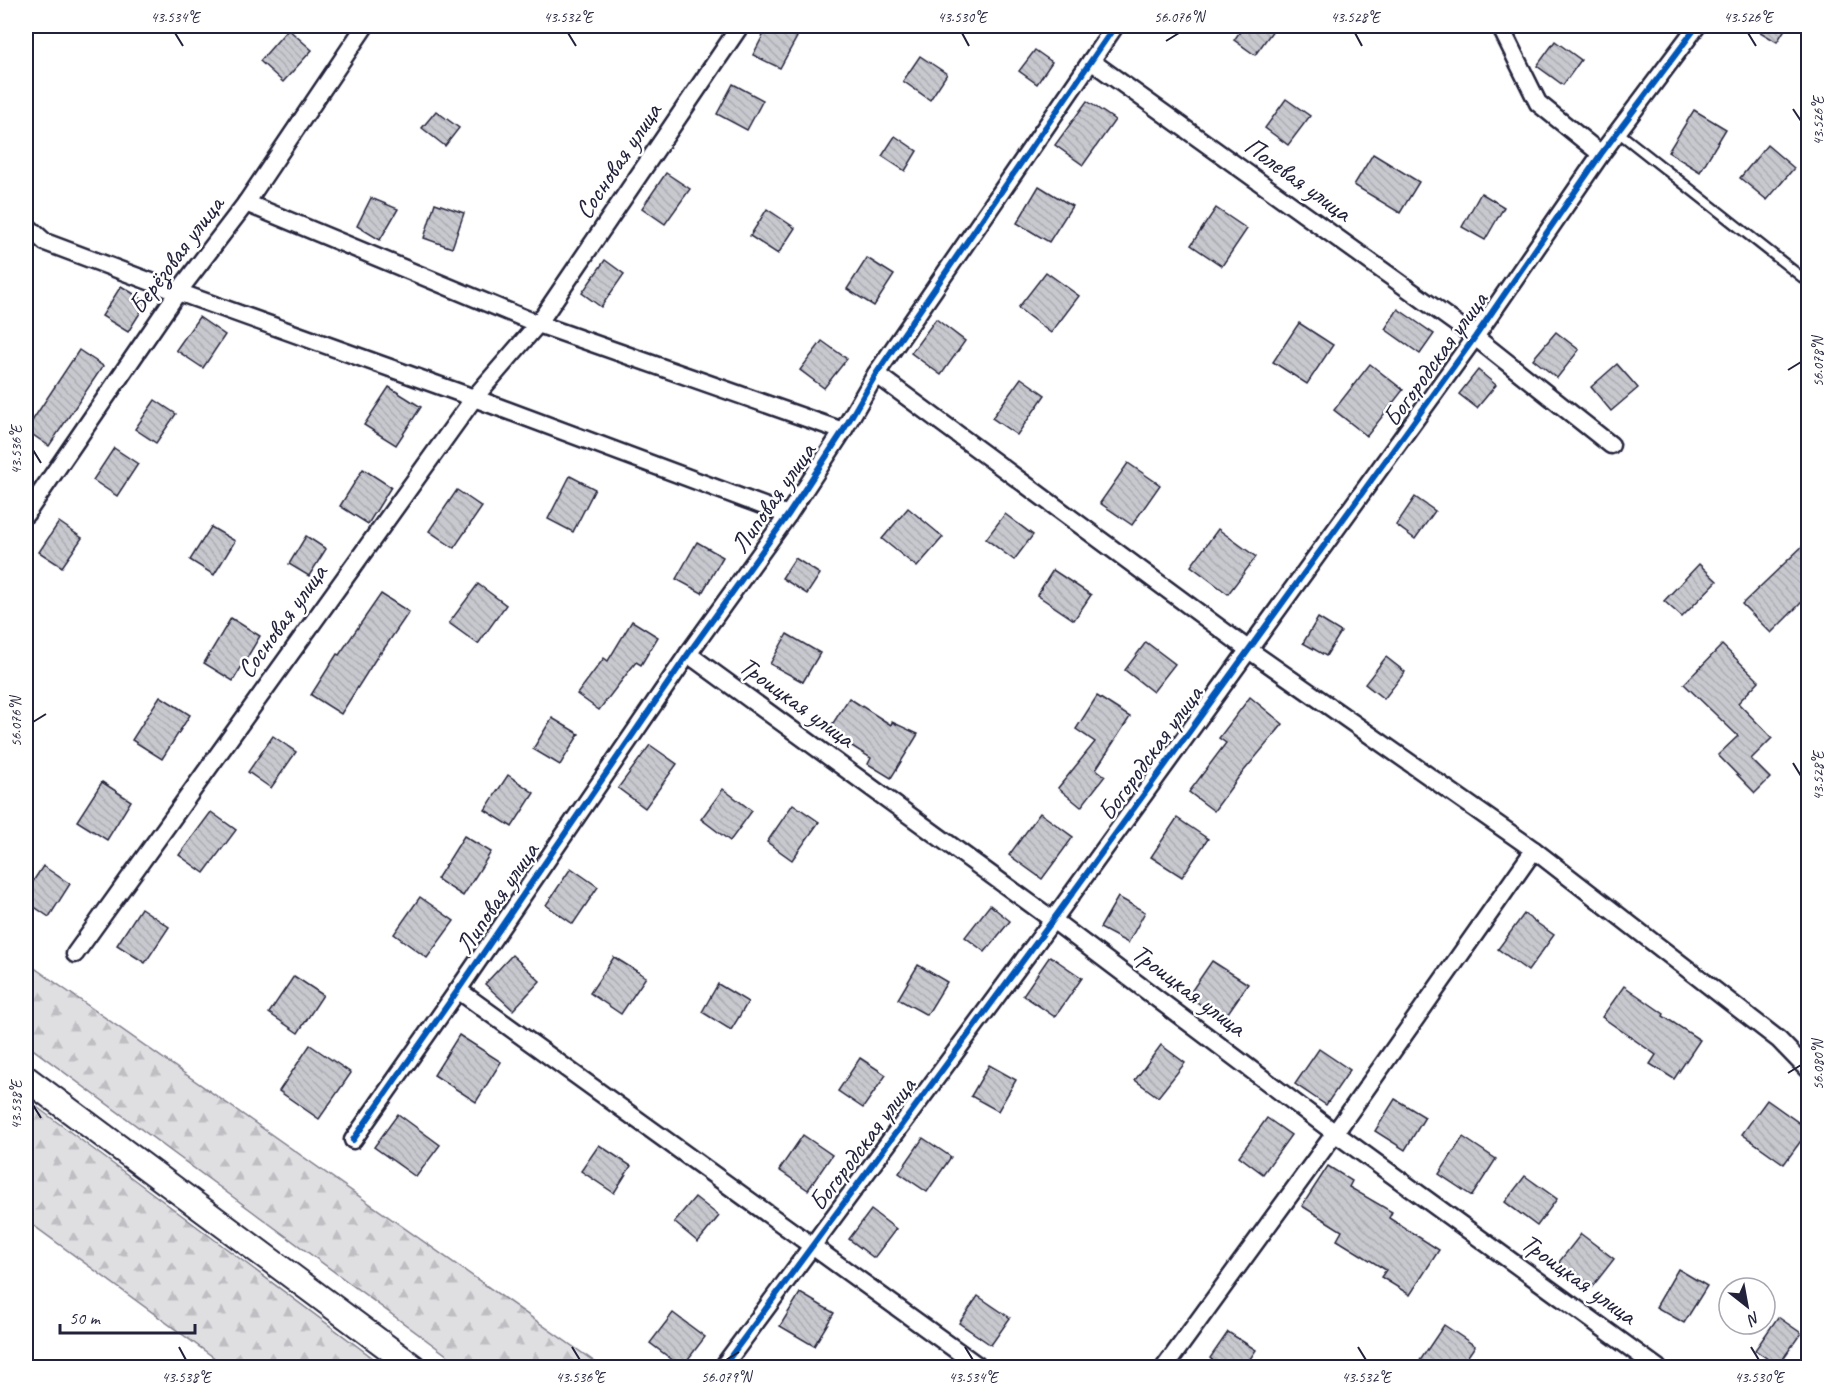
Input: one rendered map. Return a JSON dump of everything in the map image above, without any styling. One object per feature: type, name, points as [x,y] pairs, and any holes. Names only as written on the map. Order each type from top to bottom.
[{"type":"street","name":"Берёзовая улица","points":[[26,514],[178,292],[246,203],[365,26]]},
{"type":"street","name":"Сосновая улица","points":[[75,954],[474,398],[538,324],[740,26]]},
{"type":"street","name":"Липовая улица","points":[[352,1140],[458,990],[688,654],[788,515],[843,431],[876,374],[1115,26]]},
{"type":"street","points":[[1500,26],[1539,103],[1601,154]]},
{"type":"street","name":"Богородская улица","points":[[722,1368],[1053,920],[1475,337],[1601,154],[1697,26]]},
{"type":"street","name":"Полевая улица","points":[[1091,61],[1475,337],[1611,445]]},
{"type":"street","points":[[246,203],[538,324],[843,431]]},
{"type":"street","points":[[26,225],[45,242],[788,515]]},
{"type":"street","points":[[876,374],[1249,650],[1534,850],[1779,1040],[1809,1070]]},
{"type":"street","name":"Троицкая улица","points":[[688,654],[1053,920],[1335,1133],[1658,1368]]},
{"type":"street","points":[[1164,1368],[1335,1133],[1534,850]]},
{"type":"street","points":[[458,990],[981,1368]]},
{"type":"street","points":[[26,1078],[415,1368]]},
{"type":"lane","points":[[1618,132],[1809,282]]},
{"type":"green space","points":[[26,962],[602,1367],[463,1367],[26,1044]]},
{"type":"green space","points":[[26,1099],[385,1367],[227,1367],[26,1220]]},
{"type":"building","points":[[768,26],[775,26],[797,37],[780,68],[753,55]]},
{"type":"building","points":[[1244,26],[1276,26],[1255,55],[1234,40]]},
{"type":"building","points":[[1750,26],[1787,26],[1777,42]]},
{"type":"building","points":[[288,29],[312,50],[283,82],[260,61]]},
{"type":"building","points":[[1555,41],[1581,60],[1563,85],[1537,66]]},
{"type":"building","points":[[1035,50],[1052,62],[1037,84],[1019,71]]},
{"type":"building","points":[[920,56],[947,74],[930,100],[903,81]]},
{"type":"building","points":[[733,84],[763,100],[747,130],[717,114]]},
{"type":"building","points":[[1286,99],[1310,116],[1288,145],[1265,128]]},
{"type":"building","points":[[1087,101],[1115,120],[1083,165],[1055,145]]},
{"type":"building","points":[[1694,110],[1726,129],[1700,172],[1668,152]]},
{"type":"building","points":[[436,111],[459,128],[445,146],[422,128]]},
{"type":"building","points":[[895,136],[917,151],[905,171],[882,156]]},
{"type":"building","points":[[1767,145],[1794,168],[1767,200],[1740,178]]},
{"type":"building","points":[[1373,154],[1419,182],[1400,213],[1354,185]]},
{"type":"building","points":[[666,173],[690,189],[665,224],[642,208]]},
{"type":"building","points":[[1039,186],[1072,206],[1049,242],[1017,223]]},
{"type":"building","points":[[1481,193],[1504,207],[1485,240],[1462,227]]},
{"type":"building","points":[[371,198],[398,209],[380,240],[357,226]]},
{"type":"building","points":[[435,203],[464,213],[452,248],[424,238]]},
{"type":"building","points":[[1216,208],[1247,229],[1222,266],[1191,245]]},
{"type":"building","points":[[767,209],[795,228],[778,254],[750,236]]},
{"type":"building","points":[[867,258],[894,275],[874,306],[847,289]]},
{"type":"building","points":[[605,260],[624,274],[601,307],[582,293]]},
{"type":"building","points":[[1046,272],[1079,296],[1051,333],[1018,308]]},
{"type":"building","points":[[121,286],[147,302],[128,332],[102,316]]},
{"type":"building","points":[[1398,309],[1434,334],[1420,354],[1385,329]]},
{"type":"building","points":[[199,317],[225,335],[203,368],[176,350]]},
{"type":"building","points":[[936,319],[965,341],[941,375],[911,353]]},
{"type":"building","points":[[1299,323],[1333,345],[1307,384],[1273,362]]},
{"type":"building","points":[[1556,332],[1579,350],[1557,378],[1533,359]]},
{"type":"building","points":[[822,341],[847,359],[824,388],[800,370]]},
{"type":"building","points":[[79,350],[103,366],[49,446],[26,430]]},
{"type":"building","points":[[1370,364],[1403,390],[1367,436],[1334,410]]},
{"type":"building","points":[[1617,364],[1638,388],[1611,411],[1591,387]]},
{"type":"building","points":[[1478,370],[1496,385],[1477,408],[1459,394]]},
{"type":"building","points":[[1021,378],[1045,395],[1017,435],[992,418]]},
{"type":"building","points":[[389,387],[421,407],[396,445],[364,425]]},
{"type":"building","points":[[155,400],[176,414],[156,443],[135,429]]},
{"type":"building","points":[[114,448],[138,464],[117,496],[93,480]]},
{"type":"building","points":[[1128,463],[1160,485],[1132,525],[1100,503]]},
{"type":"building","points":[[363,469],[391,487],[368,524],[340,506]]},
{"type":"building","points":[[570,476],[595,489],[573,532],[548,519]]},
{"type":"building","points":[[457,490],[482,507],[454,548],[429,531]]},
{"type":"building","points":[[1415,497],[1435,511],[1415,539],[1396,525]]},
{"type":"building","points":[[908,508],[943,537],[917,567],[882,539]]},
{"type":"building","points":[[1005,514],[1033,535],[1014,560],[986,539]]},
{"type":"building","points":[[59,522],[82,538],[62,567],[39,552]]},
{"type":"building","points":[[211,527],[235,541],[214,575],[190,560]]},
{"type":"building","points":[[1218,529],[1256,557],[1228,594],[1191,566]]},
{"type":"building","points":[[306,536],[326,549],[309,576],[289,564]]},
{"type":"building","points":[[1809,540],[1809,595],[1771,633],[1742,604]]},
{"type":"building","points":[[697,542],[723,557],[702,593],[676,579]]},
{"type":"building","points":[[795,558],[820,574],[807,594],[782,578]]},
{"type":"building","points":[[1699,564],[1717,581],[1682,617],[1664,601]]},
{"type":"building","points":[[1053,570],[1091,595],[1074,620],[1037,595]]},
{"type":"building","points":[[478,584],[506,605],[478,644],[449,623]]},
{"type":"building","points":[[381,594],[409,612],[380,652],[341,714],[311,695],[337,654],[339,655]]},
{"type":"building","points":[[231,618],[260,636],[233,681],[204,663]]},
{"type":"building","points":[[1318,618],[1341,632],[1326,656],[1303,643]]},
{"type":"building","points":[[632,621],[658,637],[641,665],[636,662],[599,710],[577,694],[604,658],[608,661]]},
{"type":"building","points":[[787,634],[820,653],[803,682],[770,664]]},
{"type":"building","points":[[1146,642],[1175,664],[1153,692],[1125,670]]},
{"type":"building","points":[[1722,645],[1759,681],[1738,703],[1772,738],[1751,759],[1770,778],[1755,793],[1718,755],[1738,736],[1684,684]]},
{"type":"building","points":[[1386,657],[1405,672],[1384,699],[1365,684]]},
{"type":"building","points":[[160,696],[190,715],[162,759],[132,740]]},
{"type":"building","points":[[1097,696],[1130,717],[1096,769],[1105,776],[1081,807],[1058,788],[1095,742],[1076,729]]},
{"type":"building","points":[[1250,697],[1283,724],[1214,811],[1189,792],[1226,743],[1219,738]]},
{"type":"building","points":[[849,698],[891,725],[892,722],[918,734],[891,778],[868,764],[871,758],[828,731]]},
{"type":"building","points":[[552,718],[579,734],[560,765],[533,749]]},
{"type":"building","points":[[273,736],[296,752],[271,788],[248,772]]},
{"type":"building","points":[[650,745],[677,764],[645,808],[618,788]]},
{"type":"building","points":[[508,775],[534,793],[512,827],[485,810]]},
{"type":"building","points":[[102,782],[131,801],[107,840],[77,821]]},
{"type":"building","points":[[723,789],[752,811],[730,841],[701,819]]},
{"type":"building","points":[[793,804],[819,822],[792,860],[767,842]]},
{"type":"building","points":[[211,812],[236,830],[204,873],[179,855]]},
{"type":"building","points":[[1040,813],[1073,837],[1042,879],[1009,855]]},
{"type":"building","points":[[1177,818],[1208,839],[1182,877],[1151,857]]},
{"type":"building","points":[[464,836],[491,852],[463,896],[437,879]]},
{"type":"building","points":[[43,866],[70,884],[49,917],[26,901],[26,892]]},
{"type":"building","points":[[571,868],[598,887],[573,924],[546,905]]},
{"type":"building","points":[[420,897],[454,921],[427,958],[394,934]]},
{"type":"building","points":[[1118,897],[1145,912],[1128,943],[1100,928]]},
{"type":"building","points":[[990,905],[1010,921],[985,952],[965,937]]},
{"type":"building","points":[[141,908],[169,927],[145,963],[117,945]]},
{"type":"building","points":[[1524,914],[1554,935],[1528,971],[1498,949]]},
{"type":"building","points":[[512,955],[540,981],[513,1010],[485,984]]},
{"type":"building","points":[[1050,956],[1082,978],[1055,1017],[1023,995]]},
{"type":"building","points":[[614,957],[646,977],[621,1014],[590,993]]},
{"type":"building","points":[[1212,961],[1248,984],[1223,1020],[1188,996]]},
{"type":"building","points":[[918,965],[947,982],[927,1015],[898,999]]},
{"type":"building","points":[[294,976],[323,995],[298,1033],[269,1013]]},
{"type":"building","points":[[718,984],[748,1002],[731,1030],[702,1012]]},
{"type":"building","points":[[1624,986],[1664,1014],[1663,1016],[1700,1040],[1674,1079],[1650,1064],[1656,1055],[1602,1017]]},
{"type":"building","points":[[459,1035],[501,1062],[476,1102],[434,1075]]},
{"type":"building","points":[[310,1045],[351,1073],[319,1119],[279,1091]]},
{"type":"building","points":[[1161,1045],[1185,1063],[1158,1097],[1135,1080]]},
{"type":"building","points":[[1319,1049],[1350,1070],[1326,1105],[1295,1084]]},
{"type":"building","points":[[860,1058],[886,1075],[863,1108],[838,1091]]},
{"type":"building","points":[[989,1065],[1016,1080],[998,1111],[971,1096]]},
{"type":"building","points":[[1395,1099],[1425,1117],[1405,1150],[1375,1131]]},
{"type":"building","points":[[1767,1100],[1809,1130],[1784,1164],[1742,1134]]},
{"type":"building","points":[[398,1114],[440,1145],[416,1177],[374,1147]]},
{"type":"building","points":[[1267,1118],[1291,1135],[1263,1174],[1239,1156]]},
{"type":"building","points":[[803,1135],[832,1155],[808,1190],[779,1170]]},
{"type":"building","points":[[1463,1137],[1496,1159],[1472,1196],[1439,1174]]},
{"type":"building","points":[[923,1138],[951,1157],[927,1192],[899,1173]]},
{"type":"building","points":[[599,1145],[631,1166],[614,1193],[581,1171]]},
{"type":"building","points":[[1328,1166],[1352,1181],[1349,1187],[1392,1212],[1389,1218],[1439,1250],[1410,1295],[1381,1277],[1386,1270],[1337,1240],[1342,1231],[1302,1206]]},
{"type":"building","points":[[1525,1176],[1557,1199],[1537,1226],[1505,1202]]},
{"type":"building","points":[[695,1197],[719,1216],[698,1242],[674,1222]]},
{"type":"building","points":[[871,1210],[896,1229],[874,1258],[849,1239]]},
{"type":"building","points":[[1581,1234],[1614,1259],[1592,1287],[1559,1262]]},
{"type":"building","points":[[1678,1269],[1707,1286],[1684,1323],[1656,1307]]},
{"type":"building","points":[[800,1293],[834,1313],[814,1346],[780,1326]]},
{"type":"building","points":[[978,1296],[1010,1318],[991,1345],[959,1323]]},
{"type":"building","points":[[673,1313],[705,1337],[682,1367],[650,1343]]},
{"type":"building","points":[[1777,1318],[1801,1333],[1778,1366],[1755,1350],[1765,1336],[1777,1336]]},
{"type":"building","points":[[1444,1325],[1475,1346],[1460,1368],[1415,1368]]},
{"type":"building","points":[[1228,1332],[1256,1350],[1244,1368],[1223,1368],[1210,1358]]},
{"type":"cycle path","points":[[353,1140],[688,654],[788,515],[843,431],[876,374],[1115,26]]},
{"type":"cycle path","points":[[722,1368],[1053,920],[1475,337],[1601,154],[1697,26]]}]
